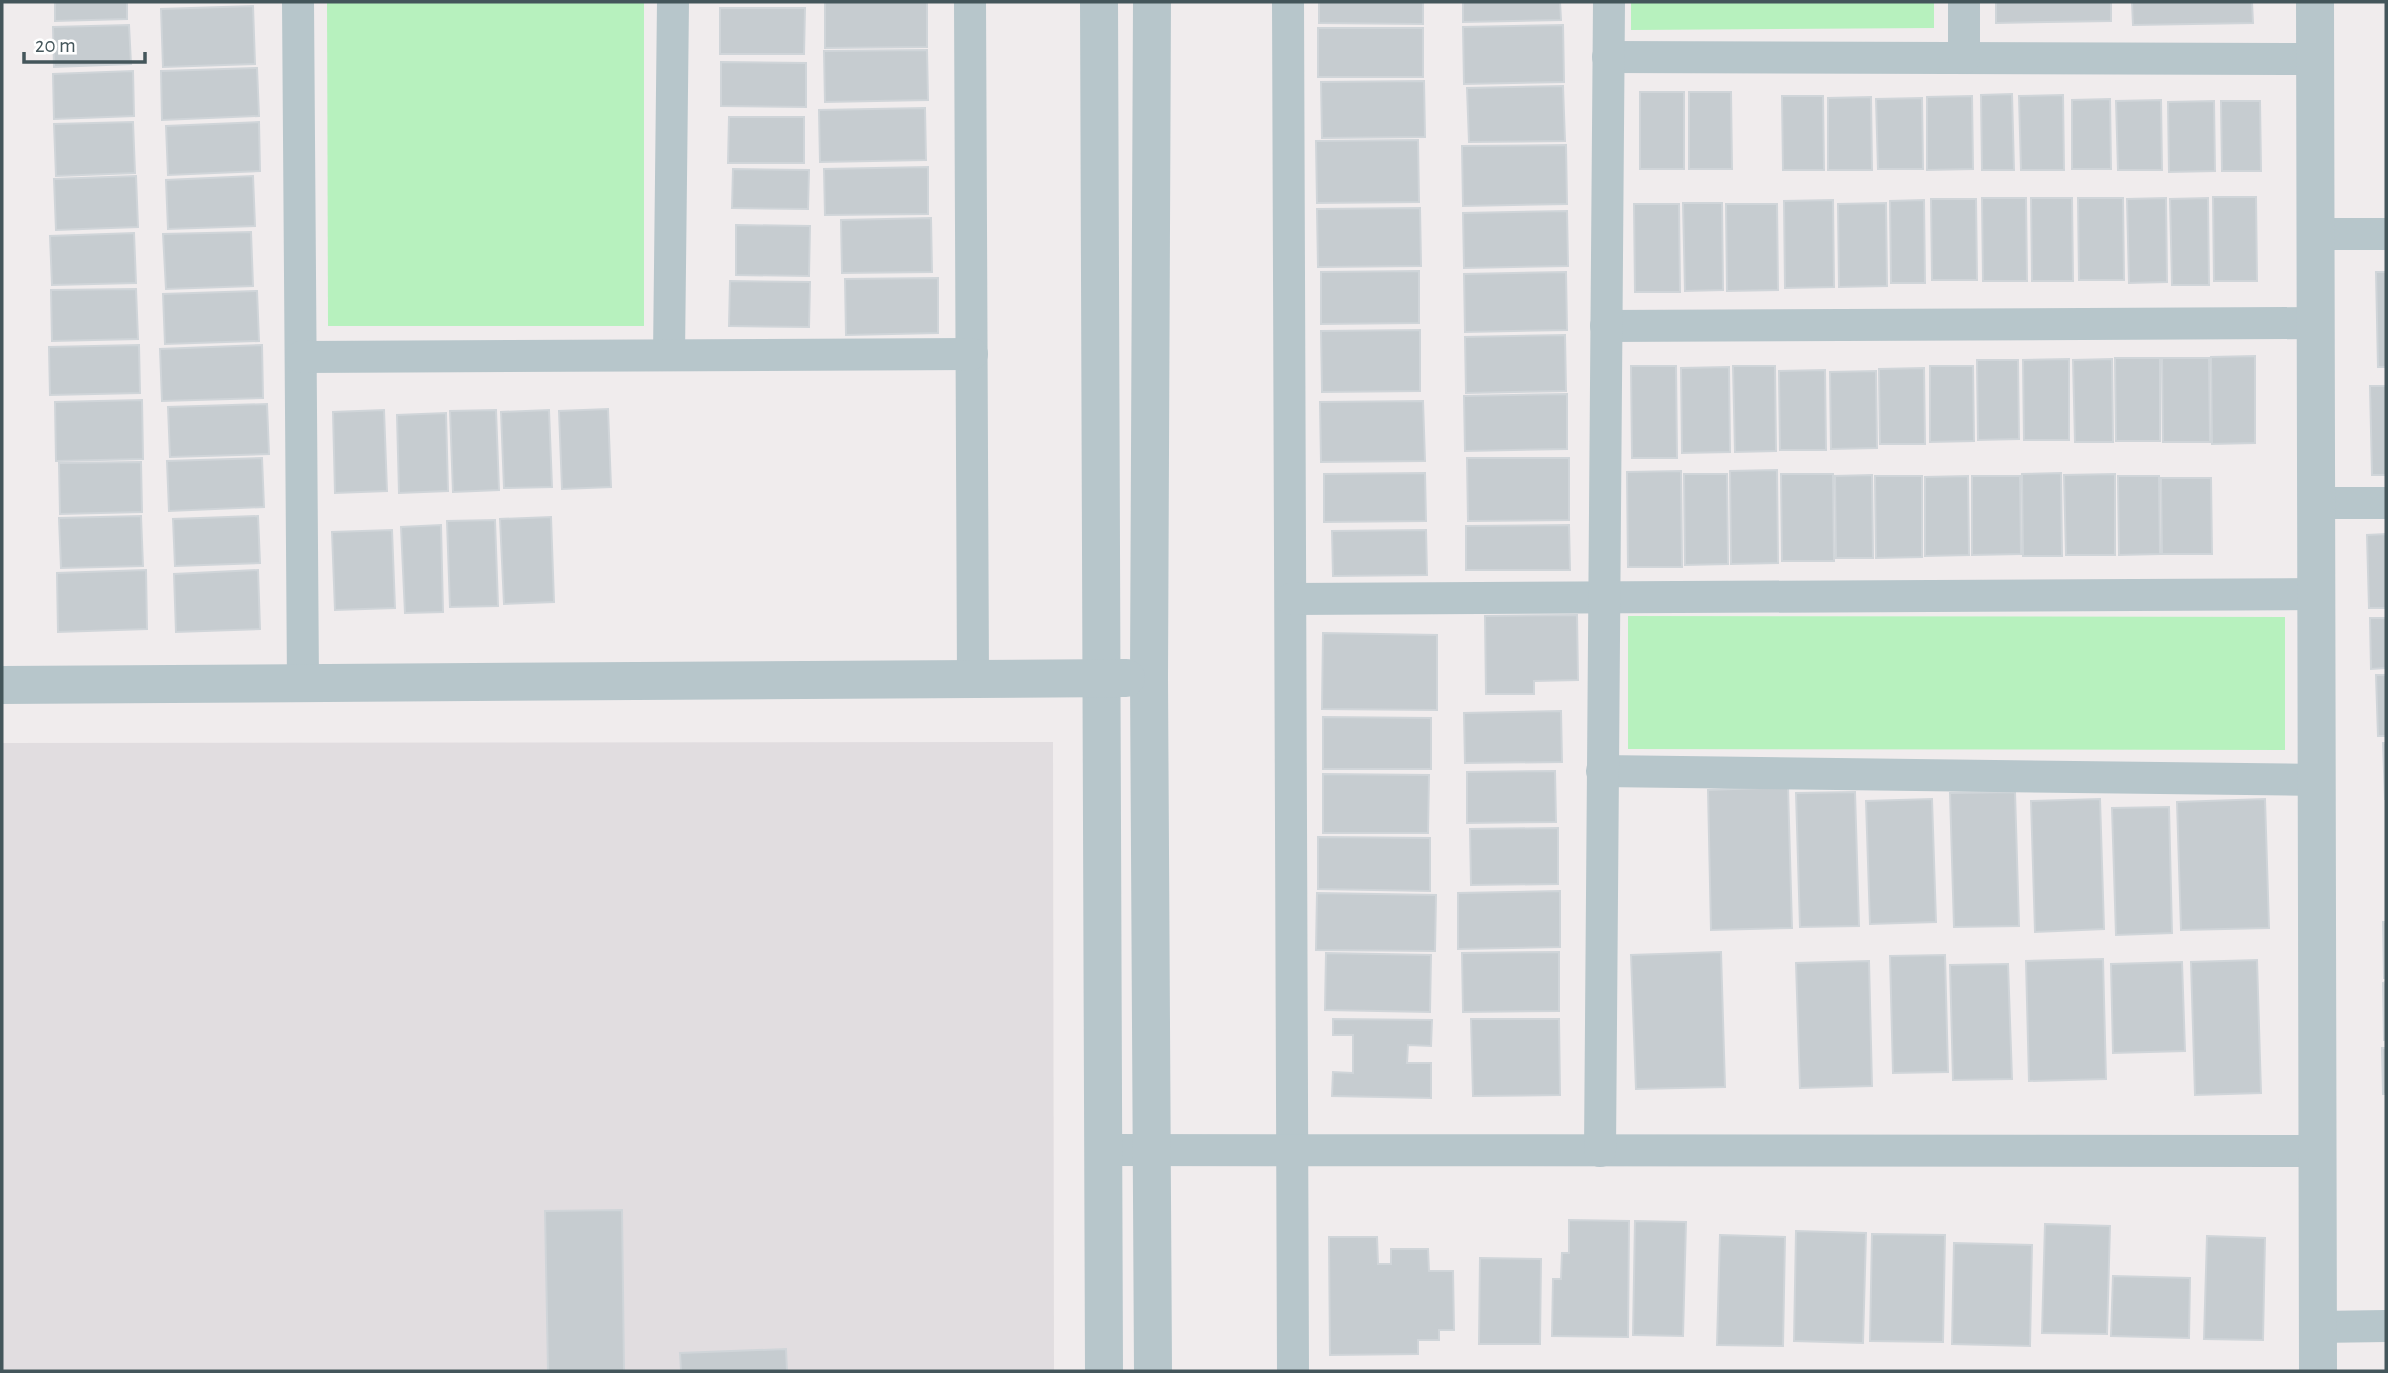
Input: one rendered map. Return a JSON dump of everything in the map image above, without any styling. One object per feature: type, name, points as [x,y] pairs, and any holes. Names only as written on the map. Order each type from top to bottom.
[{"type":"street","points":[[298,2],[303,683]]},
{"type":"street","points":[[670,355],[673,2]]},
{"type":"street","points":[[970,2],[973,679]]},
{"type":"street","points":[[1099,2],[1104,1371]]},
{"type":"street","points":[[1152,2],[1149,678],[1153,1371]]},
{"type":"street","points":[[1288,2],[1293,1371]]},
{"type":"street","points":[[1600,1150],[1609,2]]},
{"type":"street","points":[[1964,2],[1964,58]]},
{"type":"street","points":[[2315,2],[2318,1371]]},
{"type":"street","points":[[1608,57],[2316,59]]},
{"type":"street","points":[[2316,234],[2386,234]]},
{"type":"street","points":[[1606,326],[2317,323]]},
{"type":"street","points":[[300,357],[972,354]]},
{"type":"street","points":[[2317,503],[2386,503]]},
{"type":"street","points":[[1292,599],[2317,594]]},
{"type":"street","points":[[2,685],[1149,678]]},
{"type":"street","points":[[1602,771],[2318,780]]},
{"type":"street","points":[[1103,1150],[2318,1152]]},
{"type":"street","points":[[2318,1327],[2386,1326]]},
{"type":"shaded area","points":[[1053,742],[1054,1371],[2,1371],[2,743]]},
{"type":"green space","points":[[327,2],[644,2],[644,326],[328,326]]},
{"type":"green space","points":[[1631,2],[1934,2],[1934,28],[1631,30]]},
{"type":"green space","points":[[1628,616],[2285,617],[2285,750],[1628,749]]},
{"type":"building","points":[[55,2],[127,2],[127,19],[55,21]]},
{"type":"building","points":[[825,2],[927,2],[927,47],[825,48]]},
{"type":"building","points":[[1319,2],[1423,2],[1423,24],[1319,23]]},
{"type":"building","points":[[1463,2],[1560,2],[1561,20],[1463,22]]},
{"type":"building","points":[[1996,2],[2111,2],[2111,21],[1996,23]]},
{"type":"building","points":[[2132,2],[2252,2],[2253,23],[2133,25]]},
{"type":"building","points":[[253,6],[255,64],[163,67],[161,9]]},
{"type":"building","points":[[720,8],[805,8],[804,54],[720,54]]},
{"type":"building","points":[[129,25],[131,64],[54,67],[53,27]]},
{"type":"building","points":[[1563,25],[1564,82],[1464,84],[1463,27]]},
{"type":"building","points":[[1318,28],[1423,28],[1423,77],[1318,77]]},
{"type":"building","points":[[927,50],[928,100],[825,102],[824,51]]},
{"type":"building","points":[[721,62],[806,63],[806,107],[721,106]]},
{"type":"building","points":[[257,68],[259,116],[162,120],[161,71]]},
{"type":"building","points":[[133,71],[134,116],[54,119],[53,74]]},
{"type":"building","points":[[1424,81],[1425,137],[1322,138],[1321,82]]},
{"type":"building","points":[[1563,86],[1565,141],[1469,142],[1467,88]]},
{"type":"building","points":[[1640,92],[1684,92],[1684,169],[1640,169]]},
{"type":"building","points":[[1689,92],[1731,92],[1732,169],[1689,169]]},
{"type":"building","points":[[2012,94],[2014,170],[1982,170],[1981,95]]},
{"type":"building","points":[[2063,95],[2064,170],[2021,170],[2019,96]]},
{"type":"building","points":[[1782,96],[1823,96],[1824,170],[1783,170]]},
{"type":"building","points":[[1972,96],[1973,169],[1927,170],[1927,97]]},
{"type":"building","points":[[1871,97],[1872,170],[1828,170],[1828,98]]},
{"type":"building","points":[[1922,98],[1923,169],[1878,169],[1876,99]]},
{"type":"building","points":[[2110,99],[2111,169],[2072,169],[2072,100]]},
{"type":"building","points":[[2161,100],[2162,170],[2118,170],[2116,101]]},
{"type":"building","points":[[2214,101],[2215,171],[2169,172],[2168,102]]},
{"type":"building","points":[[2221,101],[2260,101],[2261,171],[2222,171]]},
{"type":"building","points":[[925,108],[926,160],[820,162],[819,110]]},
{"type":"building","points":[[729,117],[804,117],[804,163],[728,163]]},
{"type":"building","points":[[133,122],[135,173],[56,176],[54,124]]},
{"type":"building","points":[[259,122],[260,171],[168,175],[166,126]]},
{"type":"building","points":[[1418,140],[1419,202],[1317,203],[1316,141]]},
{"type":"building","points":[[1566,145],[1567,204],[1463,206],[1462,146]]},
{"type":"building","points":[[928,167],[928,214],[825,215],[824,169]]},
{"type":"building","points":[[733,169],[809,170],[808,209],[732,208]]},
{"type":"building","points":[[136,176],[138,227],[56,230],[54,179]]},
{"type":"building","points":[[253,176],[255,226],[168,229],[166,180]]},
{"type":"building","points":[[2213,197],[2256,197],[2257,281],[2214,281]]},
{"type":"building","points":[[1982,198],[2026,198],[2027,281],[1983,281]]},
{"type":"building","points":[[2031,198],[2072,198],[2073,281],[2032,281]]},
{"type":"building","points":[[2078,198],[2123,198],[2124,280],[2079,280]]},
{"type":"building","points":[[2166,198],[2167,282],[2129,283],[2127,199]]},
{"type":"building","points":[[2208,198],[2209,285],[2172,285],[2170,199]]},
{"type":"building","points":[[1931,199],[1976,199],[1977,280],[1932,280]]},
{"type":"building","points":[[1833,200],[1834,287],[1785,288],[1784,201]]},
{"type":"building","points":[[1924,200],[1925,283],[1891,283],[1890,201]]},
{"type":"building","points":[[1683,203],[1722,203],[1723,290],[1685,291]]},
{"type":"building","points":[[1886,203],[1887,286],[1839,287],[1838,204]]},
{"type":"building","points":[[1634,204],[1679,204],[1680,292],[1635,292]]},
{"type":"building","points":[[1726,204],[1777,204],[1778,290],[1727,291]]},
{"type":"building","points":[[1420,208],[1421,266],[1318,267],[1317,209]]},
{"type":"building","points":[[1567,211],[1568,266],[1464,268],[1463,213]]},
{"type":"building","points":[[931,218],[932,272],[842,273],[841,220]]},
{"type":"building","points":[[736,225],[810,226],[809,276],[736,275]]},
{"type":"building","points":[[251,232],[253,286],[166,289],[163,234]]},
{"type":"building","points":[[134,233],[136,283],[52,285],[50,236]]},
{"type":"building","points":[[1419,271],[1419,323],[1321,324],[1321,272]]},
{"type":"building","points":[[1566,272],[1567,330],[1465,332],[1464,274]]},
{"type":"building","points":[[2376,272],[2386,272],[2386,367],[2378,367]]},
{"type":"building","points":[[938,278],[938,333],[846,335],[845,279]]},
{"type":"building","points":[[730,281],[810,282],[809,327],[729,326]]},
{"type":"building","points":[[136,289],[138,339],[52,341],[51,290]]},
{"type":"building","points":[[257,291],[259,341],[165,344],[163,294]]},
{"type":"building","points":[[1420,330],[1420,391],[1322,392],[1321,331]]},
{"type":"building","points":[[1565,335],[1566,391],[1466,393],[1465,337]]},
{"type":"building","points":[[139,345],[140,393],[50,395],[49,347]]},
{"type":"building","points":[[262,345],[263,398],[162,401],[160,349]]},
{"type":"building","points":[[2255,356],[2255,443],[2212,444],[2211,357]]},
{"type":"building","points":[[2115,358],[2160,358],[2160,441],[2116,441]]},
{"type":"building","points":[[2162,358],[2209,358],[2210,442],[2163,442]]},
{"type":"building","points":[[2069,359],[2069,440],[2024,440],[2023,360]]},
{"type":"building","points":[[2112,359],[2113,442],[2075,442],[2073,360]]},
{"type":"building","points":[[1977,360],[2018,360],[2019,439],[1978,440]]},
{"type":"building","points":[[1631,366],[1676,366],[1677,458],[1632,458]]},
{"type":"building","points":[[1733,366],[1775,366],[1776,451],[1735,452]]},
{"type":"building","points":[[1930,366],[1973,366],[1974,441],[1930,442]]},
{"type":"building","points":[[1729,367],[1730,452],[1682,453],[1681,368]]},
{"type":"building","points":[[1924,368],[1925,444],[1880,444],[1879,369]]},
{"type":"building","points":[[1825,370],[1826,450],[1780,450],[1779,371]]},
{"type":"building","points":[[1876,371],[1877,448],[1831,449],[1830,372]]},
{"type":"building","points":[[2370,386],[2386,386],[2386,475],[2372,475]]},
{"type":"building","points":[[1567,394],[1567,449],[1465,451],[1464,396]]},
{"type":"building","points":[[142,400],[143,459],[56,461],[55,402]]},
{"type":"building","points":[[1423,401],[1425,461],[1321,462],[1320,402]]},
{"type":"building","points":[[267,404],[269,454],[170,457],[168,407]]},
{"type":"building","points":[[608,409],[611,487],[562,489],[559,411]]},
{"type":"building","points":[[384,410],[387,491],[335,493],[333,412]]},
{"type":"building","points":[[496,410],[499,490],[453,492],[450,411]]},
{"type":"building","points":[[549,410],[552,487],[504,488],[501,412]]},
{"type":"building","points":[[446,413],[448,491],[399,493],[397,415]]},
{"type":"building","points":[[262,458],[264,507],[169,511],[167,461]]},
{"type":"building","points":[[1467,458],[1569,458],[1569,520],[1468,521]]},
{"type":"building","points":[[141,462],[142,512],[60,514],[59,463]]},
{"type":"building","points":[[1777,470],[1778,563],[1731,564],[1730,471]]},
{"type":"building","points":[[1681,471],[1682,567],[1628,567],[1627,472]]},
{"type":"building","points":[[1425,473],[1426,521],[1324,522],[1324,474]]},
{"type":"building","points":[[2061,473],[2062,556],[2023,556],[2022,474]]},
{"type":"building","points":[[1684,474],[1727,474],[1728,564],[1685,565]]},
{"type":"building","points":[[1781,474],[1833,474],[1834,561],[1782,561]]},
{"type":"building","points":[[2115,474],[2115,555],[2066,555],[2064,475]]},
{"type":"building","points":[[1872,475],[1873,558],[1836,558],[1835,476]]},
{"type":"building","points":[[1875,476],[1922,476],[1922,557],[1876,558]]},
{"type":"building","points":[[1968,476],[1969,555],[1925,556],[1925,477]]},
{"type":"building","points":[[1972,476],[2020,476],[2021,554],[1972,555]]},
{"type":"building","points":[[2118,476],[2159,476],[2160,554],[2119,555]]},
{"type":"building","points":[[2161,478],[2211,478],[2212,554],[2162,554]]},
{"type":"building","points":[[141,516],[143,566],[61,568],[59,518]]},
{"type":"building","points":[[258,516],[260,563],[175,566],[173,519]]},
{"type":"building","points":[[551,517],[554,602],[504,604],[500,519]]},
{"type":"building","points":[[495,520],[498,606],[450,607],[447,521]]},
{"type":"building","points":[[441,525],[443,612],[405,613],[401,527]]},
{"type":"building","points":[[1569,525],[1570,570],[1466,570],[1466,526]]},
{"type":"building","points":[[392,530],[395,608],[335,610],[332,532]]},
{"type":"building","points":[[1426,530],[1427,575],[1333,576],[1332,531]]},
{"type":"building","points":[[2386,534],[2386,608],[2369,608],[2367,535]]},
{"type":"building","points":[[146,570],[147,629],[58,632],[57,573]]},
{"type":"building","points":[[258,570],[260,629],[176,632],[174,574]]},
{"type":"building","points":[[1577,615],[1578,680],[1534,681],[1534,694],[1486,694],[1485,616]]},
{"type":"building","points":[[2370,618],[2386,618],[2386,668],[2371,669]]},
{"type":"building","points":[[1323,633],[1437,635],[1437,710],[1322,709]]},
{"type":"building","points":[[2376,675],[2386,675],[2386,736],[2378,736]]},
{"type":"building","points":[[1561,711],[1562,762],[1465,763],[1464,713]]},
{"type":"building","points":[[1323,717],[1431,718],[1431,769],[1323,769]]},
{"type":"building","points":[[2383,743],[2386,743],[2386,799],[2385,799]]},
{"type":"building","points":[[1555,771],[1556,822],[1467,823],[1467,772]]},
{"type":"building","points":[[1323,774],[1429,775],[1428,833],[1323,833]]},
{"type":"building","points":[[1788,787],[1792,928],[1711,930],[1708,790]]},
{"type":"building","points":[[1855,792],[1859,926],[1800,927],[1796,793]]},
{"type":"building","points":[[2015,792],[2019,926],[1954,927],[1950,793]]},
{"type":"building","points":[[1932,799],[1936,922],[1870,924],[1866,801]]},
{"type":"building","points":[[2100,799],[2104,929],[2035,932],[2031,801]]},
{"type":"building","points":[[2265,799],[2269,928],[2181,930],[2177,802]]},
{"type":"building","points":[[2169,807],[2172,933],[2116,935],[2112,808]]},
{"type":"building","points":[[1558,828],[1558,884],[1471,885],[1470,829]]},
{"type":"building","points":[[1318,837],[1430,838],[1430,891],[1318,889]]},
{"type":"building","points":[[1560,891],[1560,947],[1458,949],[1458,893]]},
{"type":"building","points":[[1317,893],[1436,895],[1435,951],[1316,950]]},
{"type":"building","points":[[2383,922],[2386,922],[2386,978],[2384,978]]},
{"type":"building","points":[[1559,952],[1559,1011],[1463,1012],[1462,953]]},
{"type":"building","points":[[1721,952],[1725,1087],[1636,1089],[1631,955]]},
{"type":"building","points":[[1326,953],[1431,955],[1430,1012],[1325,1010]]},
{"type":"building","points":[[1945,955],[1948,1072],[1893,1073],[1890,956]]},
{"type":"building","points":[[2103,959],[2106,1079],[2029,1081],[2026,961]]},
{"type":"building","points":[[2257,960],[2261,1093],[2195,1095],[2191,962]]},
{"type":"building","points":[[1869,961],[1872,1086],[1800,1088],[1796,963]]},
{"type":"building","points":[[2182,962],[2185,1051],[2113,1053],[2111,964]]},
{"type":"building","points":[[2008,964],[2012,1079],[1953,1080],[1950,965]]},
{"type":"building","points":[[2386,982],[2386,1040],[2384,1040],[2383,983]]},
{"type":"building","points":[[1333,1019],[1432,1020],[1431,1046],[1408,1045],[1407,1063],[1431,1063],[1431,1098],[1332,1096],[1333,1072],[1353,1073],[1353,1035],[1333,1035]]},
{"type":"building","points":[[1471,1019],[1559,1019],[1560,1095],[1473,1096]]},
{"type":"building","points":[[2382,1048],[2386,1048],[2386,1094],[2383,1094]]},
{"type":"building","points":[[622,1210],[624,1371],[548,1371],[545,1211]]},
{"type":"building","points":[[1569,1220],[1629,1221],[1628,1337],[1552,1336],[1553,1279],[1561,1279],[1562,1253],[1569,1253]]},
{"type":"building","points":[[1635,1221],[1686,1222],[1683,1336],[1633,1335]]},
{"type":"building","points":[[2045,1224],[2110,1226],[2107,1334],[2042,1333]]},
{"type":"building","points":[[1796,1231],[1866,1233],[1863,1343],[1794,1341]]},
{"type":"building","points":[[1872,1234],[1945,1235],[1943,1342],[1870,1341]]},
{"type":"building","points":[[1720,1235],[1785,1237],[1783,1346],[1717,1345]]},
{"type":"building","points":[[2207,1236],[2265,1238],[2263,1340],[2204,1339]]},
{"type":"building","points":[[1329,1237],[1377,1237],[1378,1264],[1391,1264],[1391,1249],[1428,1249],[1429,1271],[1453,1271],[1454,1330],[1439,1330],[1439,1340],[1418,1340],[1418,1354],[1330,1355]]},
{"type":"building","points":[[1954,1243],[2032,1245],[2030,1346],[1952,1344]]},
{"type":"building","points":[[1480,1258],[1541,1259],[1540,1344],[1479,1344]]},
{"type":"building","points":[[2113,1276],[2190,1278],[2189,1338],[2111,1336]]},
{"type":"building","points":[[786,1349],[787,1371],[681,1371],[680,1353]]}]
